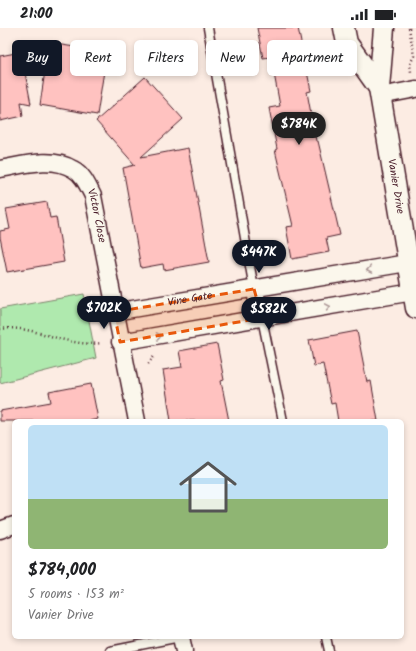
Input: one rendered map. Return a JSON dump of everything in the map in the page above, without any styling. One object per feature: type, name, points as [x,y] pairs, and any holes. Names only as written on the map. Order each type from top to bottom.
[{"type":"street","name":"Vanier Drive","points":[[344,28],[347,43],[380,92]]},
{"type":"street","name":"Vanier Drive","points":[[384,28],[380,92],[407,263],[415,300]]},
{"type":"street","points":[[380,92],[416,89]]},
{"type":"street","name":"Victor Close","points":[[0,169],[39,162],[59,164],[74,169],[85,180],[93,196],[114,312],[137,419]]},
{"type":"street","name":"Vine Gate","points":[[114,312],[407,263]]},
{"type":"street","points":[[254,289],[262,318]]},
{"type":"street","points":[[120,342],[262,318],[415,300]]},
{"type":"street","points":[[0,530],[12,526]]},
{"type":"street","points":[[181,639],[184,651]]},
{"type":"lane","points":[[208,28],[254,289]]},
{"type":"lane","points":[[262,318],[283,419]]},
{"type":"lane","points":[[110,651],[170,639]]},
{"type":"lane","points":[[326,639],[329,651]]},
{"type":"path","points":[[409,28],[414,56],[410,64]]},
{"type":"path","points":[[0,328],[23,329],[82,344],[103,342]]},
{"type":"highlighted area","points":[[254,289],[262,318],[120,342],[114,312]]},
{"type":"green space","points":[[84,294],[96,358],[0,383],[0,309]]},
{"type":"building","points":[[257,28],[298,28],[300,40],[267,40],[267,58],[263,58]]},
{"type":"building","points":[[62,45],[70,46],[70,76],[103,76],[97,115],[40,105],[44,76],[62,76]]},
{"type":"building","points":[[12,54],[12,76],[26,76],[31,104],[21,102],[23,116],[0,121],[0,56]]},
{"type":"building","points":[[274,76],[308,76],[311,91],[307,92],[316,141],[318,141],[340,235],[326,238],[329,252],[292,259],[286,227],[293,226],[275,150],[277,149],[269,108],[280,106]]},
{"type":"building","points":[[145,77],[183,119],[141,157],[188,148],[209,262],[164,270],[163,264],[141,268],[123,168],[135,165],[96,121]]},
{"type":"building","points":[[47,202],[50,218],[56,217],[64,262],[7,272],[0,237],[0,231],[10,229],[6,209]]},
{"type":"building","points":[[357,331],[367,382],[371,381],[378,419],[338,419],[335,403],[331,404],[323,364],[314,366],[309,340]]},
{"type":"building","points":[[217,344],[224,380],[221,381],[229,419],[171,419],[163,370],[182,367],[179,351]]},
{"type":"building","points":[[91,384],[98,419],[12,419],[12,421],[0,421],[0,411],[51,402],[49,392]]}]
